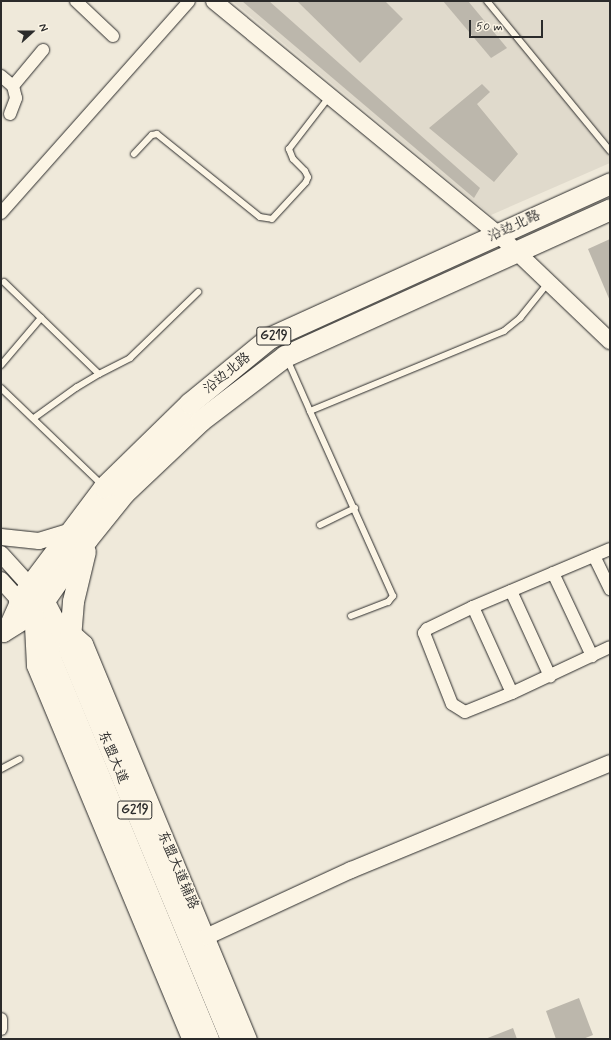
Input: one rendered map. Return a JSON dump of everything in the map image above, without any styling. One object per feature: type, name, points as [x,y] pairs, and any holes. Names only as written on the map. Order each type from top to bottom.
[{"type":"highway","name":"沿边北路","points":[[24,593],[68,532],[104,487],[190,403],[270,338],[610,183]]},
{"type":"highway","name":"沿边北路","points":[[38,609],[87,539],[124,493],[201,420],[285,356],[610,209]]},
{"type":"highway","points":[[70,642],[73,601],[87,539]]},
{"type":"highway","name":"东盟大道","points":[[24,593],[70,642],[231,1039]]},
{"type":"highway","name":"东盟大道","points":[[38,609],[208,1039]]},
{"type":"street","points":[[76,1],[113,36]]},
{"type":"street","points":[[1,213],[189,1]]},
{"type":"street","points":[[214,1],[329,98],[498,234],[548,283],[609,339]]},
{"type":"street","points":[[13,86],[43,50]]},
{"type":"street","points":[[1,76],[13,86],[16,98],[10,114]]},
{"type":"street","points":[[1,537],[39,541],[68,532]]},
{"type":"street","points":[[610,549],[473,607],[427,629],[424,633],[452,704],[465,712],[512,693],[610,648]]},
{"type":"street","name":"东盟大道","points":[[1,554],[24,593]]},
{"type":"street","points":[[594,556],[610,589]]},
{"type":"street","points":[[553,573],[592,656]]},
{"type":"street","name":"东盟大道","points":[[1,580],[24,593]]},
{"type":"street","points":[[511,591],[550,676]]},
{"type":"street","points":[[2,636],[24,593]]},
{"type":"street","points":[[473,607],[512,693]]},
{"type":"street","points":[[2,636],[38,609]]},
{"type":"street","points":[[38,609],[35,666],[190,1039]]},
{"type":"street","name":"东盟大道辅路","points":[[70,642],[85,644],[249,1039]]},
{"type":"street","points":[[206,937],[351,870],[610,763]]},
{"type":"street","points":[[1,1019],[1,1029]]},
{"type":"lane","points":[[488,1],[610,151]]},
{"type":"lane","points":[[134,154],[152,135],[157,134],[260,217],[272,218],[306,182],[308,177],[305,171],[293,159],[289,149],[329,98]]},
{"type":"lane","points":[[4,282],[99,374]]},
{"type":"lane","points":[[310,411],[504,331],[520,318],[548,283]]},
{"type":"lane","points":[[34,418],[77,387],[130,358],[198,292]]},
{"type":"lane","points":[[1,365],[41,318]]},
{"type":"lane","points":[[285,356],[355,508],[393,596],[388,602],[351,616]]},
{"type":"lane","points":[[1,388],[34,418],[104,487]]},
{"type":"lane","points":[[320,525],[355,508]]},
{"type":"lane","points":[[1,769],[20,759]]},
{"type":"shaded area","points":[[232,1],[610,1],[610,163],[491,215]]},
{"type":"building","points":[[242,1],[269,1],[480,188],[474,198]]},
{"type":"building","points":[[297,1],[385,1],[403,19],[360,63]]},
{"type":"building","points":[[443,1],[468,1],[507,48],[491,58]]},
{"type":"building","points":[[482,84],[490,92],[477,104],[518,154],[494,182],[429,128]]},
{"type":"building","points":[[610,239],[610,301],[588,249]]},
{"type":"building","points":[[579,998],[593,1035],[583,1039],[556,1039],[546,1011]]},
{"type":"building","points":[[513,1028],[517,1039],[485,1039]]}]
